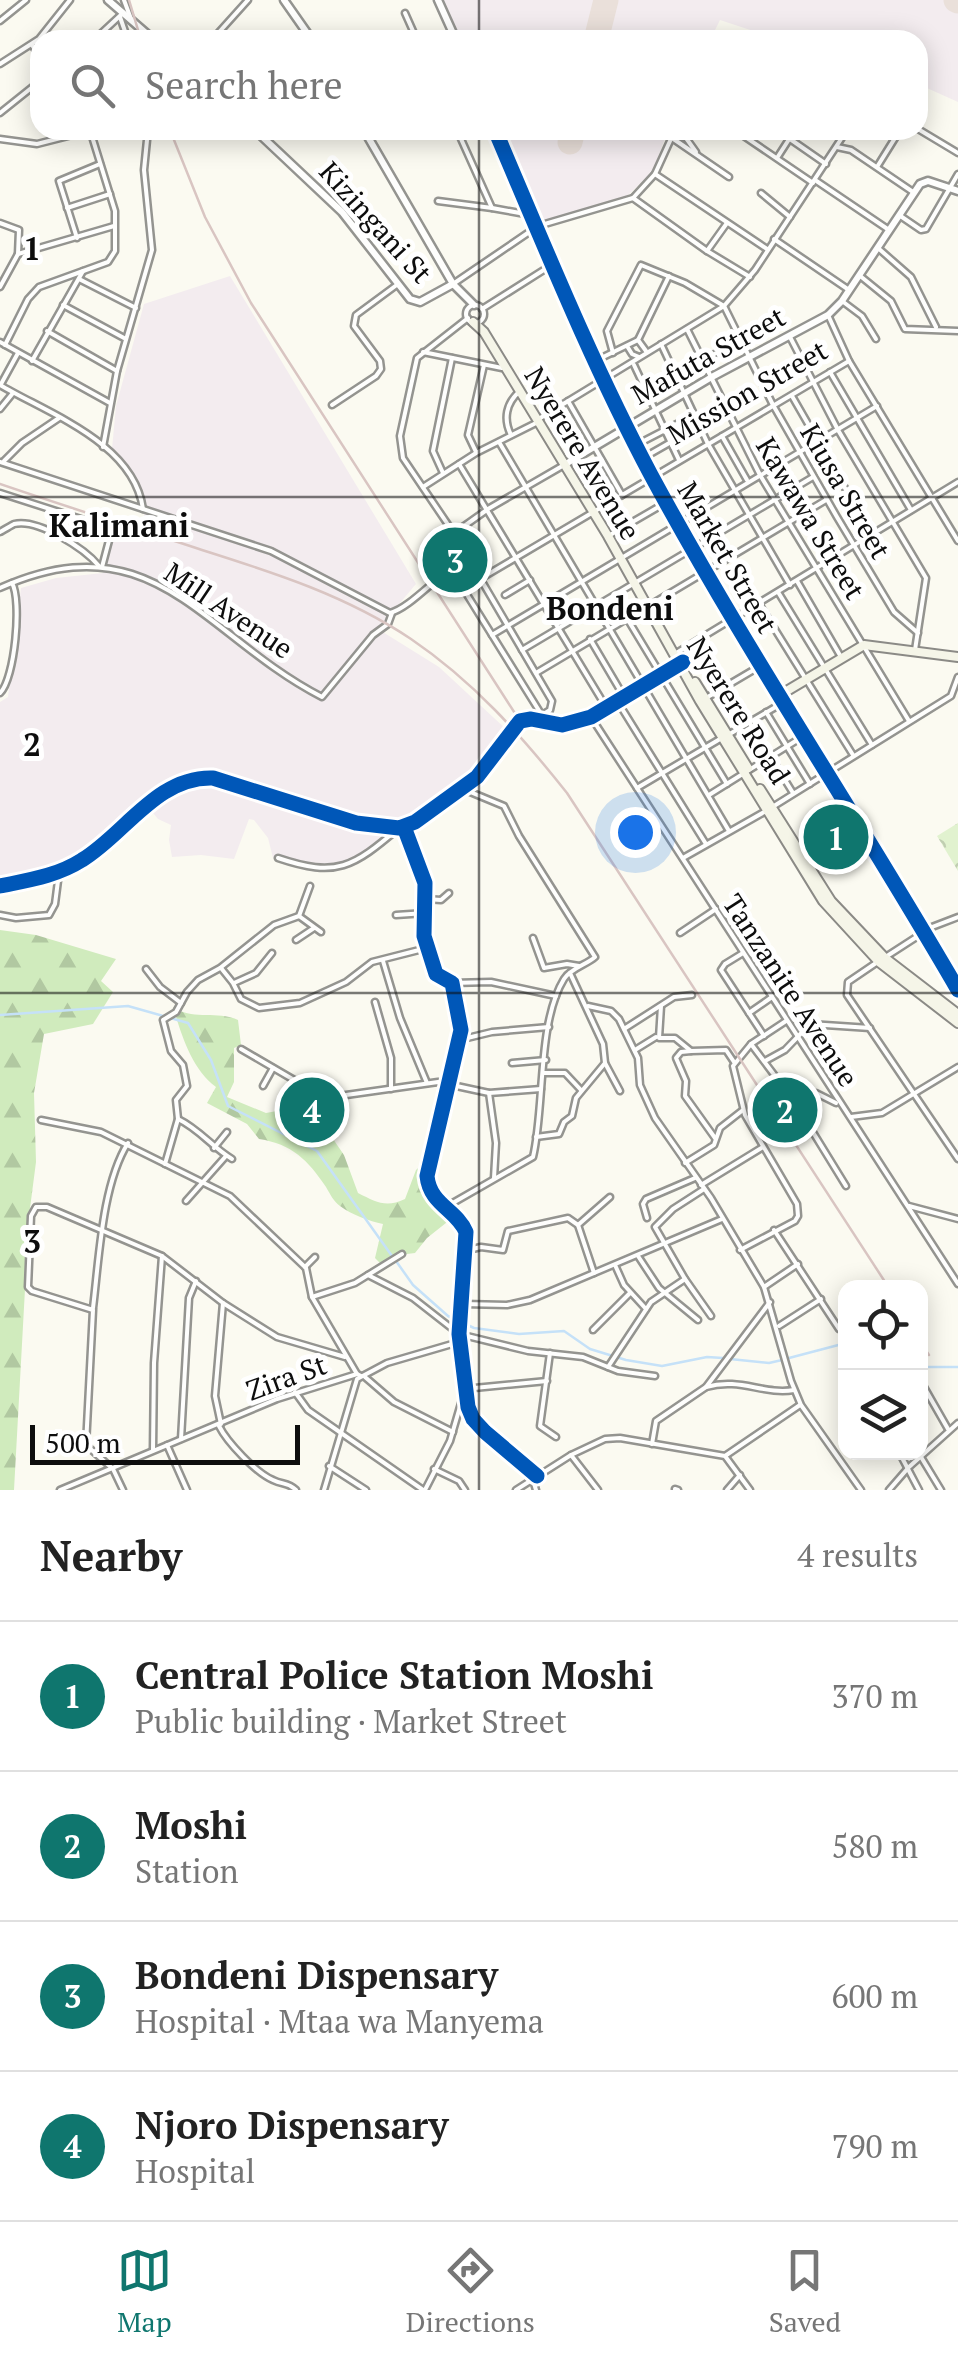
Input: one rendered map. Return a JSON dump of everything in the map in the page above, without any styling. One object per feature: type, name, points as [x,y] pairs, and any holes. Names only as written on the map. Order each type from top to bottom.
[{"type":"main road","points":[[482,313],[484,332]]},
{"type":"main road","points":[[470,314],[484,332]]},
{"type":"main road","name":"Nyerere Avenue","points":[[484,332],[642,598]]},
{"type":"main road","name":"Nyerere Road","points":[[642,598],[823,902],[882,960],[958,1023]]},
{"type":"main road","points":[[782,698],[804,679],[864,645],[958,657]]},
{"type":"main road","name":"Nyerere Road","points":[[882,960],[957,1011]]},
{"type":"street","points":[[0,21],[26,0]]},
{"type":"street","points":[[45,30],[70,0]]},
{"type":"street","points":[[108,0],[143,30]]},
{"type":"street","points":[[124,0],[130,19]]},
{"type":"street","points":[[221,30],[248,0]]},
{"type":"street","points":[[284,0],[305,30]]},
{"type":"street","points":[[438,0],[452,30]]},
{"type":"street","points":[[405,13],[413,30]]},
{"type":"street","points":[[105,30],[122,15]]},
{"type":"street","points":[[122,15],[126,30]]},
{"type":"street","points":[[0,64],[30,46]]},
{"type":"street","points":[[1,110],[30,88]]},
{"type":"street","points":[[928,135],[958,154]]},
{"type":"street","points":[[0,140],[37,144],[52,140]]},
{"type":"street","points":[[94,140],[110,194],[117,245],[114,256],[108,262],[35,291],[2,344],[110,403]]},
{"type":"street","points":[[102,447],[117,372],[152,250],[144,170],[147,140]]},
{"type":"street","name":"Kizingani St","points":[[266,140],[342,212],[416,302],[453,284],[538,226],[633,198]]},
{"type":"street","points":[[370,140],[464,297],[470,314]]},
{"type":"street","points":[[461,140],[492,208]]},
{"type":"street","name":"Market Street","points":[[498,140],[642,458],[692,550],[958,990]]},
{"type":"street","points":[[671,140],[656,174],[633,198],[750,277]]},
{"type":"street","points":[[675,140],[728,177]]},
{"type":"street","points":[[688,140],[698,154]]},
{"type":"street","points":[[750,140],[888,230]]},
{"type":"street","points":[[776,158],[789,140]]},
{"type":"street","points":[[793,140],[826,164]]},
{"type":"street","points":[[423,486],[538,421],[724,306],[750,277],[841,140]]},
{"type":"street","points":[[877,167],[894,140]]},
{"type":"street","points":[[837,147],[845,147],[914,192]]},
{"type":"street","points":[[76,238],[59,180],[100,164]]},
{"type":"street","points":[[656,174],[767,249]]},
{"type":"street","points":[[899,215],[924,230],[954,189],[958,174]]},
{"type":"street","points":[[954,189],[925,181],[842,301],[827,316],[849,361],[958,541]]},
{"type":"street","points":[[761,192],[790,216]]},
{"type":"street","points":[[67,208],[110,194]]},
{"type":"street","points":[[438,200],[531,215]]},
{"type":"street","points":[[0,223],[19,230],[18,254],[0,287]]},
{"type":"street","points":[[707,251],[727,223]]},
{"type":"street","points":[[18,254],[115,226]]},
{"type":"street","points":[[774,239],[848,290]]},
{"type":"street","points":[[878,248],[911,277],[936,328]]},
{"type":"street","points":[[542,715],[550,710],[552,701],[452,532],[403,458],[400,436],[414,363],[421,351],[470,314],[482,313],[553,264]]},
{"type":"street","points":[[613,352],[607,331],[640,266],[669,276],[724,306]]},
{"type":"street","points":[[32,361],[83,270]]},
{"type":"street","points":[[860,275],[891,300],[906,329],[958,331]]},
{"type":"street","points":[[596,361],[638,340],[669,276]]},
{"type":"street","points":[[79,278],[136,308]]},
{"type":"street","points":[[332,405],[381,369],[353,320],[398,284]]},
{"type":"street","points":[[842,301],[862,316],[876,339]]},
{"type":"street","points":[[63,304],[126,339]]},
{"type":"street","name":"Kiusa Street","points":[[724,306],[773,406],[826,500],[894,612],[918,633]]},
{"type":"street","points":[[470,314],[482,313]]},
{"type":"street","name":"Mafuta Street","points":[[564,465],[685,392],[827,316]]},
{"type":"street","name":"Kawawa Street","points":[[687,330],[760,475],[909,722]]},
{"type":"street","points":[[48,331],[117,372]]},
{"type":"street","points":[[788,334],[838,430],[926,578],[915,650]]},
{"type":"street","points":[[638,340],[647,352]]},
{"type":"street","points":[[702,360],[741,341]]},
{"type":"street","points":[[661,344],[708,444],[790,585]]},
{"type":"street","points":[[626,346],[640,357]]},
{"type":"street","points":[[421,351],[507,369]]},
{"type":"street","points":[[18,354],[0,385],[102,447],[133,480],[143,509]]},
{"type":"street","points":[[443,474],[433,450],[452,358]]},
{"type":"street","name":"Mission Street","points":[[464,589],[849,361]]},
{"type":"street","points":[[633,364],[679,460]]},
{"type":"street","points":[[476,453],[468,435],[484,365]]},
{"type":"street","points":[[830,372],[911,512]]},
{"type":"street","points":[[511,435],[507,412],[512,398],[520,391]]},
{"type":"street","points":[[0,409],[13,393]]},
{"type":"street","points":[[791,395],[872,535]]},
{"type":"street","points":[[568,401],[622,495]]},
{"type":"street","points":[[492,636],[543,602],[621,560],[877,406]]},
{"type":"street","points":[[636,445],[694,415]]},
{"type":"street","points":[[59,418],[1,462],[271,551],[392,613],[451,569]]},
{"type":"street","points":[[642,458],[700,426]]},
{"type":"street","points":[[722,436],[748,482]]},
{"type":"street","points":[[499,442],[729,831]]},
{"type":"street","points":[[460,464],[606,707]]},
{"type":"street","points":[[546,722],[439,544],[488,509],[564,465]]},
{"type":"street","points":[[522,650],[813,477]]},
{"type":"street","points":[[675,654],[958,482]]},
{"type":"street","points":[[0,493],[109,528],[111,533],[100,567],[82,550],[44,529],[14,524],[0,532]]},
{"type":"street","points":[[536,673],[826,500]]},
{"type":"street","points":[[608,536],[667,502]]},
{"type":"street","name":"Mill Avenue","points":[[0,588],[40,572],[100,567],[154,580],[322,697],[373,635],[388,624],[392,613]]},
{"type":"street","points":[[505,595],[530,580]]},
{"type":"street","points":[[798,581],[841,656]]},
{"type":"street","points":[[0,693],[9,680],[18,600],[12,583]]},
{"type":"street","points":[[778,592],[872,746]]},
{"type":"street","points":[[758,602],[854,756]]},
{"type":"street","points":[[628,620],[727,784]]},
{"type":"street","points":[[590,639],[623,695]]},
{"type":"street","points":[[278,858],[310,869],[343,866],[463,789],[488,765],[512,726],[523,720],[568,725],[590,717],[681,663]]},
{"type":"street","points":[[703,700],[762,666]]},
{"type":"street","points":[[0,677],[9,680]]},
{"type":"street","points":[[683,858],[951,696],[958,677]]},
{"type":"street","points":[[637,788],[766,712],[782,698]]},
{"type":"street","points":[[616,700],[706,844]]},
{"type":"street","points":[[766,712],[810,784]]},
{"type":"street","name":"Tanzanite Avenue","points":[[590,717],[958,1284]]},
{"type":"street","points":[[749,722],[793,794]]},
{"type":"street","points":[[709,795],[804,735]]},
{"type":"street","points":[[0,886],[60,873],[86,858],[156,798],[208,777],[356,823],[402,827]]},
{"type":"street","points":[[444,1208],[531,1160],[549,1026],[557,996],[570,972],[595,955],[519,836],[507,810],[463,789]]},
{"type":"street","points":[[402,827],[425,883],[424,936],[436,974],[452,983],[491,982],[557,996]]},
{"type":"street","points":[[0,915],[49,915],[56,904],[60,873]]},
{"type":"street","points":[[165,1164],[178,1119],[176,1100],[187,1084],[163,1022],[198,980],[220,968],[274,924],[298,916],[310,886]]},
{"type":"street","points":[[426,899],[441,900],[449,893]]},
{"type":"street","points":[[680,933],[716,909]]},
{"type":"street","points":[[396,915],[426,913]]},
{"type":"street","points":[[298,916],[321,932]]},
{"type":"street","points":[[958,917],[924,932],[852,978],[846,986],[848,995],[958,1159]]},
{"type":"street","points":[[296,940],[314,928]]},
{"type":"street","points":[[533,938],[544,968],[580,966]]},
{"type":"street","points":[[220,968],[233,983],[240,1000],[256,1007],[300,1003],[382,960],[428,948]]},
{"type":"street","points":[[743,952],[721,970],[764,1036]]},
{"type":"street","points":[[233,983],[256,974],[272,953]]},
{"type":"street","points":[[382,960],[400,1018],[427,1083]]},
{"type":"street","points":[[146,969],[160,987],[182,1003]]},
{"type":"street","points":[[570,972],[588,1006],[605,1049],[605,1063],[620,1091]]},
{"type":"street","points":[[452,983],[462,1026],[427,1176],[431,1194],[465,1228],[459,1334],[464,1390],[473,1420],[535,1478],[537,1490]]},
{"type":"street","points":[[624,1029],[676,996],[692,995]]},
{"type":"street","points":[[749,1013],[772,997]]},
{"type":"street","points":[[374,1002],[391,1058],[391,1089]]},
{"type":"street","points":[[588,1006],[611,1011],[624,1029],[640,1064],[641,1090],[654,1118],[703,1187],[764,1287],[801,1405],[861,1490]]},
{"type":"street","points":[[658,1036],[661,1006]]},
{"type":"street","points":[[734,1062],[751,1044],[787,1020]]},
{"type":"street","points":[[766,1061],[785,1050],[810,1024],[870,1028]]},
{"type":"street","points":[[460,1040],[549,1026]]},
{"type":"street","points":[[635,1050],[658,1036],[676,1038],[691,1051]]},
{"type":"street","points":[[751,1044],[790,1096],[790,1102],[796,1103]]},
{"type":"street","points":[[241,1050],[325,1098]]},
{"type":"street","points":[[715,1138],[685,1095],[686,1081],[676,1058],[681,1052],[726,1050],[734,1062],[742,1110],[799,1210],[794,1221],[740,1250]]},
{"type":"street","points":[[512,1064],[546,1060]]},
{"type":"street","points":[[536,1137],[560,1134],[572,1116],[573,1103],[581,1090],[605,1063]]},
{"type":"street","points":[[850,1117],[882,1113],[958,1067]]},
{"type":"street","points":[[263,1086],[273,1068]]},
{"type":"street","points":[[544,1073],[565,1072],[581,1090]]},
{"type":"street","points":[[284,1108],[427,1083],[448,1083],[490,1093],[541,1089]]},
{"type":"street","points":[[490,1093],[496,1142],[494,1180]]},
{"type":"street","points":[[790,1096],[816,1093],[841,1105]]},
{"type":"street","points":[[798,1096],[796,1103],[846,1186]]},
{"type":"street","points":[[685,1163],[714,1145],[723,1125],[742,1110]]},
{"type":"street","points":[[857,1128],[869,1116]]},
{"type":"street","points":[[178,1119],[229,1158],[186,1200]]},
{"type":"street","points":[[41,1120],[102,1132],[230,1196],[305,1267],[312,1297],[345,1357],[360,1375],[394,1402],[453,1432]]},
{"type":"street","points":[[214,1148],[227,1132]]},
{"type":"street","points":[[123,1490],[113,1469],[86,1445],[84,1434],[103,1230],[114,1171],[128,1144]]},
{"type":"street","points":[[711,1316],[656,1226],[678,1204],[763,1147]]},
{"type":"street","points":[[647,1218],[643,1204],[646,1199],[696,1178]]},
{"type":"street","points":[[578,1224],[610,1197]]},
{"type":"street","points":[[93,1310],[28,1290],[31,1216],[41,1205],[162,1256],[277,1337],[345,1357]]},
{"type":"street","points":[[907,1206],[958,1219]]},
{"type":"street","points":[[917,1220],[931,1211]]},
{"type":"street","points":[[466,1250],[504,1250],[508,1231],[568,1218],[578,1224],[594,1273]]},
{"type":"street","points":[[462,1304],[519,1303],[722,1219]]},
{"type":"street","points":[[774,1230],[838,1327]]},
{"type":"street","points":[[312,1297],[347,1286],[402,1254]]},
{"type":"street","points":[[153,1450],[162,1256]]},
{"type":"street","points":[[638,1256],[659,1288],[698,1320]]},
{"type":"street","points":[[305,1267],[316,1257]]},
{"type":"street","points":[[764,1287],[798,1264]]},
{"type":"street","points":[[614,1266],[630,1293],[646,1309]]},
{"type":"street","points":[[368,1275],[413,1298],[459,1334],[582,1357],[608,1367],[655,1376]]},
{"type":"street","points":[[608,1367],[646,1309],[685,1279]]},
{"type":"street","points":[[181,1439],[188,1298],[196,1280]]},
{"type":"street","points":[[593,1330],[630,1293]]},
{"type":"street","points":[[777,1328],[821,1299]]},
{"type":"street","points":[[652,1444],[656,1421],[706,1387],[770,1302]]},
{"type":"street","points":[[224,1303],[215,1396],[220,1425],[234,1448],[267,1476],[276,1482],[287,1482],[296,1490]]},
{"type":"street","name":"Zira St","points":[[60,1490],[75,1487],[153,1450],[295,1392],[461,1341]]},
{"type":"street","points":[[550,1354],[540,1426],[556,1437]]},
{"type":"street","points":[[324,1490],[360,1375]]},
{"type":"street","points":[[464,1390],[548,1382]]},
{"type":"street","points":[[706,1387],[730,1382],[772,1391],[794,1390]]},
{"type":"street","points":[[295,1392],[304,1406],[424,1490],[453,1432],[464,1390]]},
{"type":"street","points":[[928,1394],[948,1430]]},
{"type":"street","points":[[725,1456],[801,1405]]},
{"type":"street","points":[[928,1448],[958,1422]]},
{"type":"street","points":[[516,1490],[572,1455],[611,1438],[725,1456],[750,1490]]},
{"type":"street","points":[[167,1445],[187,1490]]},
{"type":"street","points":[[572,1455],[598,1490]]},
{"type":"street","points":[[904,1460],[917,1489]]},
{"type":"street","points":[[889,1490],[915,1460]]},
{"type":"street","points":[[923,1460],[941,1490]]},
{"type":"street","points":[[329,1466],[366,1490]]},
{"type":"street","points":[[434,1469],[458,1481],[465,1490]]},
{"type":"street","points":[[727,1490],[740,1475]]},
{"type":"shaded area","points":[[442,0],[958,0],[958,102],[928,88],[928,30],[750,30],[720,20],[715,30],[456,30]]},
{"type":"shaded area","points":[[504,140],[664,140],[653,171],[624,199],[541,222]]},
{"type":"shaded area","points":[[230,276],[416,584],[378,629],[439,667],[507,730],[478,773],[341,870],[315,872],[273,858],[268,838],[249,819],[234,859],[172,857],[171,825],[158,819],[145,803],[93,853],[59,874],[0,889],[0,702],[8,697],[21,588],[56,578],[103,573],[115,529],[140,537],[146,505],[138,480],[112,449],[116,406],[144,304]]},
{"type":"green space","points":[[958,823],[958,871],[937,836]]},
{"type":"green space","points":[[0,930],[36,935],[116,959],[101,981],[113,992],[93,1024],[44,1034],[34,1093],[36,1162],[29,1216],[14,1490],[0,1490]]},
{"type":"green space","points":[[173,1007],[189,1014],[238,1020],[241,1045],[234,1048],[234,1082],[227,1097],[266,1113],[298,1107],[318,1117],[344,1155],[358,1193],[376,1201],[392,1203],[405,1199],[416,1170],[425,1162],[429,1195],[451,1219],[415,1253],[399,1255],[381,1264],[375,1258],[383,1224],[340,1206],[298,1155],[259,1139],[247,1124],[207,1103],[216,1087],[194,1061]]},
{"type":"waterway","points":[[0,1015],[128,1006],[188,1023],[211,1060],[228,1106],[317,1151],[392,1256]]},
{"type":"waterway","points":[[396,1261],[413,1285],[448,1316],[474,1328],[519,1334],[564,1331],[590,1349],[662,1366],[707,1357],[723,1358]]},
{"type":"waterway","points":[[789,1358],[838,1345]]},
{"type":"waterway","points":[[730,1359],[769,1363],[782,1360]]},
{"type":"waterway","points":[[928,1367],[958,1367]]},
{"type":"runway","points":[[598,30],[606,0]]},
{"type":"railway","points":[[129,0],[138,30]]},
{"type":"railway","points":[[174,140],[205,217],[251,303],[518,718]]},
{"type":"railway","points":[[0,484],[336,598],[411,639],[475,691],[567,793],[884,1280]]},
{"type":"cycle path","points":[[499,140],[589,347],[651,475],[725,605],[958,990]]},
{"type":"cycle path","points":[[0,886],[63,870],[98,849],[158,796],[193,780],[213,778],[356,823],[399,828],[415,822],[477,777],[520,721],[531,719],[562,725],[591,717],[683,662]]},
{"type":"cycle path","points":[[404,827],[425,883],[424,936],[436,974],[452,983],[461,1030],[427,1176],[433,1194],[466,1232],[459,1334],[468,1407],[485,1432],[537,1476]]},
{"type":"place","name":"Bondeni Dispensary","points":[[455,560]]},
{"type":"place","name":"Central Police Station Moshi","points":[[836,837]]},
{"type":"place","name":"Njoro Dispensary","points":[[312,1110]]},
{"type":"place","name":"Moshi","points":[[785,1110]]},
{"type":"district","name":"Kalimani","points":[[119,525]]},
{"type":"district","name":"Bondeni","points":[[610,608]]}]
